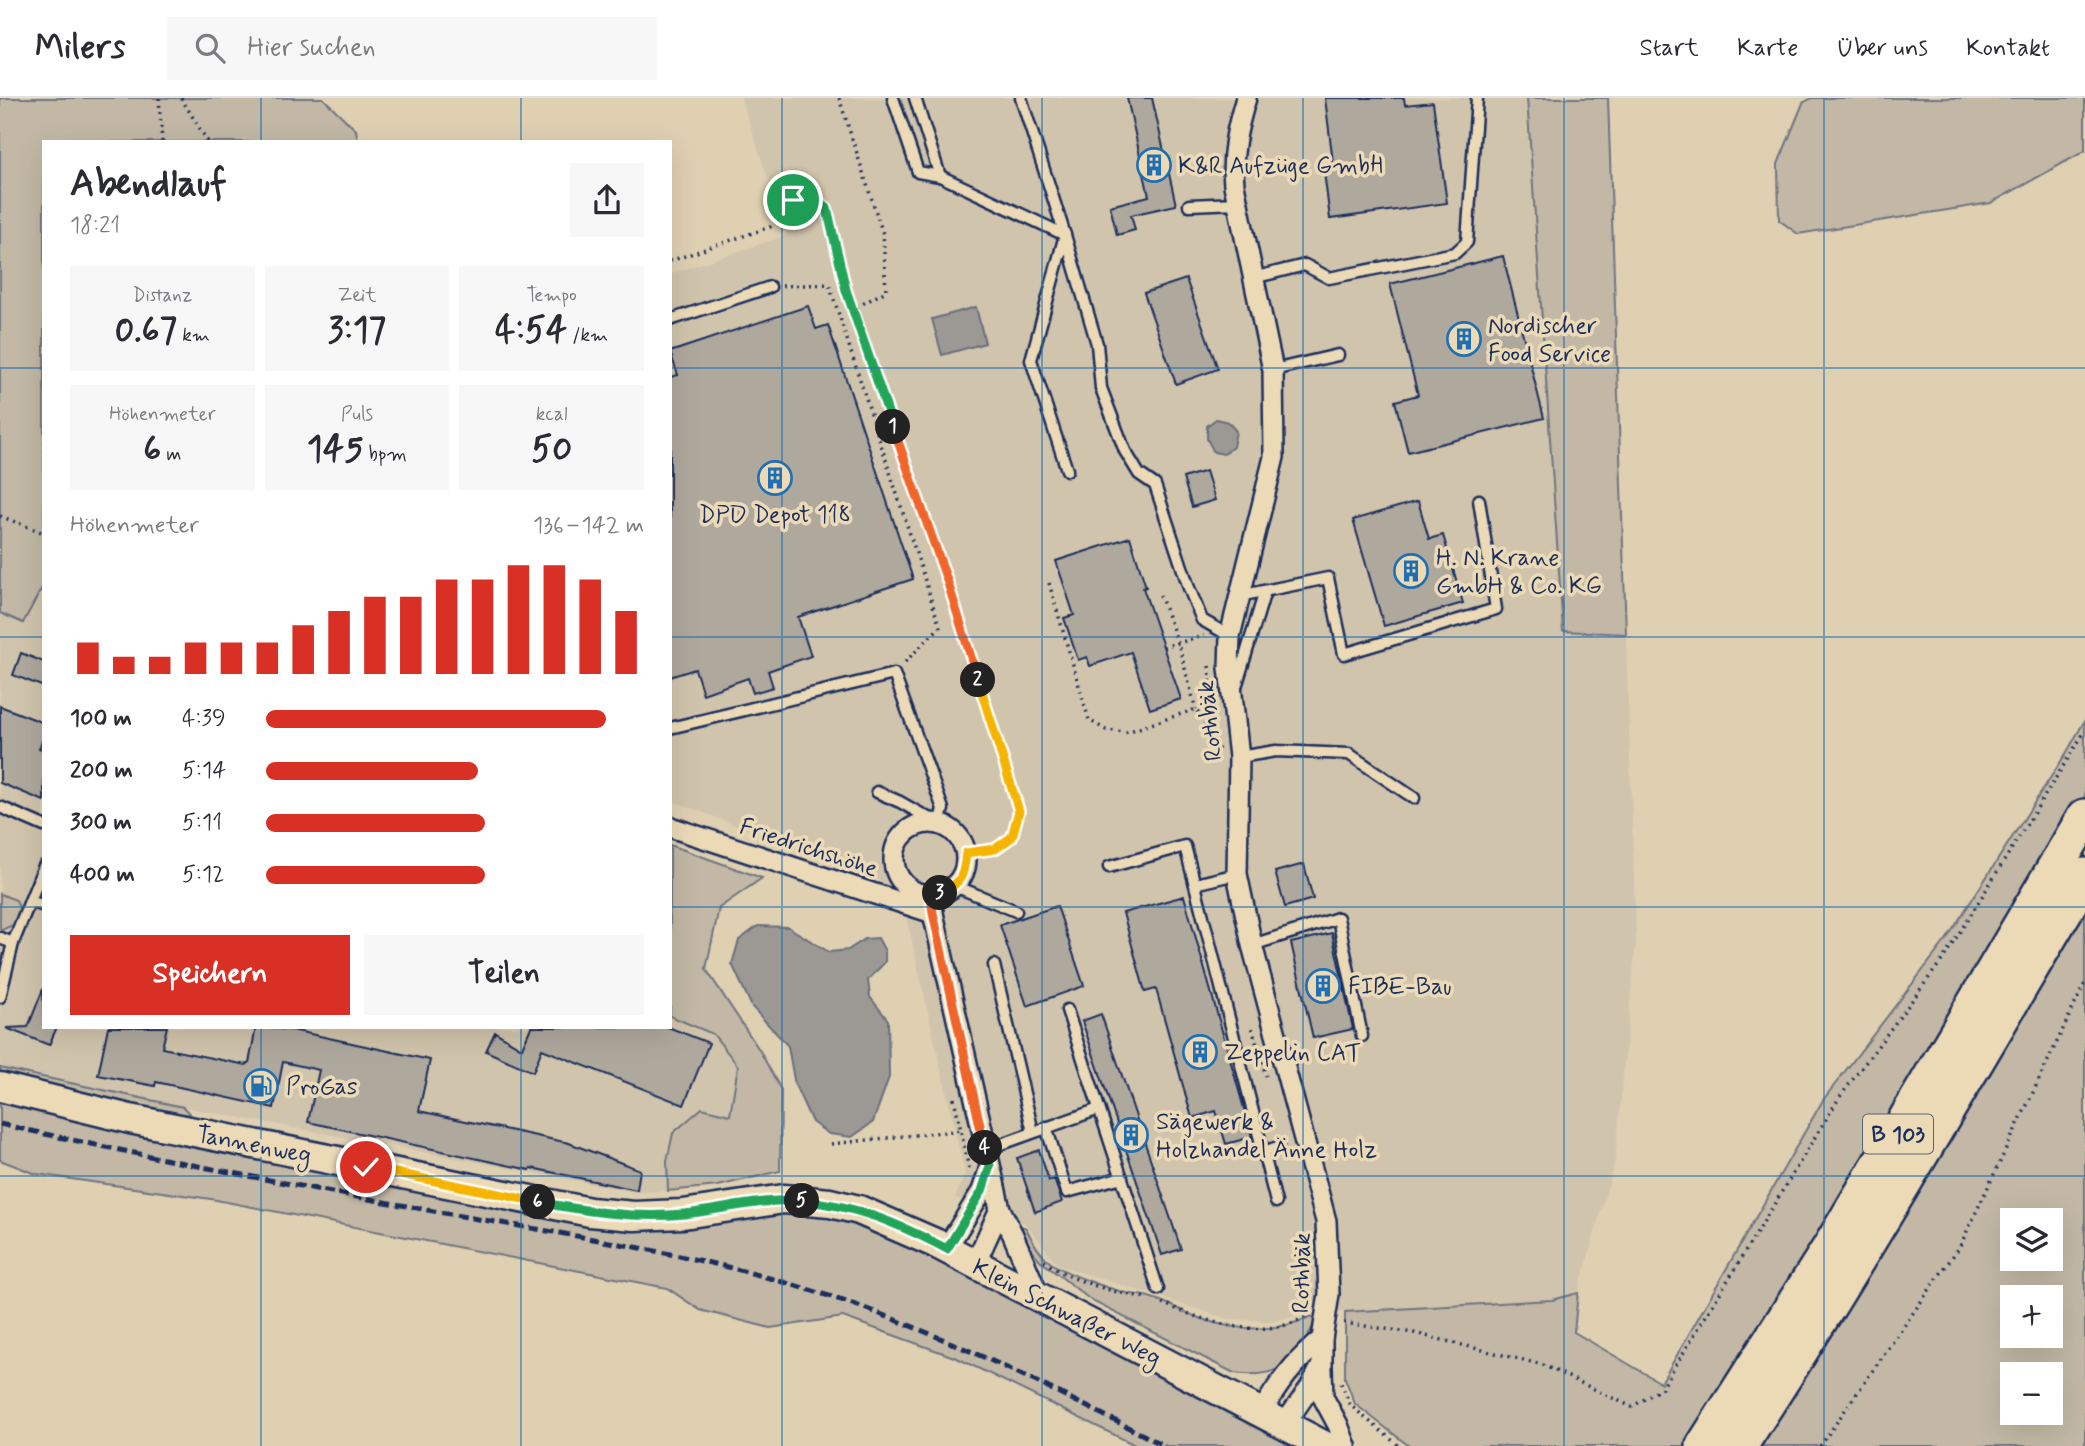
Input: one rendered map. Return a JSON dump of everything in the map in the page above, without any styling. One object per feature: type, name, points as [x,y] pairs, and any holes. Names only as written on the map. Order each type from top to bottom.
[{"type":"highway","name":"B 103","points":[[1704,1446],[1832,1245],[2085,817]]},
{"type":"highway","name":"B 103","points":[[1739,1446],[1870,1238],[2085,876]]},
{"type":"street","name":"Rothbäk","points":[[1246,98],[1231,160],[1273,370],[1274,457],[1239,596],[1225,634],[1231,703],[1230,755],[1237,874],[1252,945],[1326,1221],[1331,1336],[1322,1365],[1323,1397],[1338,1424],[1346,1446]]},
{"type":"street","name":"Friedrichshöhe","points":[[932,904],[911,891],[897,876],[893,855],[901,836],[918,824],[939,824]]},
{"type":"street","points":[[939,824],[957,834],[966,853],[965,871],[955,886],[932,904],[971,1129],[988,1158],[1000,1209],[1039,1297]]},
{"type":"street","name":"Friedrichshöhe","points":[[672,828],[932,904]]},
{"type":"street","name":"Tannenweg","points":[[0,1087],[130,1119],[536,1202],[590,1212],[634,1216]]},
{"type":"street","points":[[947,1249],[982,1191],[988,1158]]},
{"type":"street","name":"Klein Schwaßer Weg","points":[[634,1216],[683,1214],[784,1199],[830,1203],[887,1221],[947,1249],[1325,1446]]},
{"type":"street","points":[[975,1264],[1000,1209]]},
{"type":"street","name":"Rothbäk","points":[[1273,1419],[1269,1399],[1286,1376],[1331,1336]]},
{"type":"street","points":[[1273,1419],[1311,1386],[1322,1365]]},
{"type":"lane","points":[[893,98],[918,172],[940,176],[1065,235]]},
{"type":"lane","points":[[915,98],[940,176]]},
{"type":"lane","points":[[1021,98],[1097,344],[1101,388],[1120,438],[1139,474],[1155,485],[1188,588],[1202,620],[1225,634]]},
{"type":"lane","points":[[1253,278],[1305,265],[1329,278],[1455,253],[1467,242],[1477,98]]},
{"type":"lane","points":[[1189,205],[1238,203]]},
{"type":"lane","points":[[1065,235],[1031,360],[1067,470]]},
{"type":"lane","points":[[672,319],[770,287]]},
{"type":"lane","points":[[1273,370],[1338,355]]},
{"type":"lane","points":[[1239,596],[1328,578],[1344,654],[1496,609],[1479,500]]},
{"type":"lane","points":[[1231,703],[1265,591]]},
{"type":"lane","points":[[672,728],[894,674],[943,809],[939,824],[877,792]]},
{"type":"lane","points":[[1230,755],[1276,751],[1349,754],[1414,798]]},
{"type":"lane","points":[[0,807],[42,825]]},
{"type":"lane","points":[[1109,867],[1185,845],[1276,1202]]},
{"type":"lane","points":[[0,997],[13,943],[42,871]]},
{"type":"lane","points":[[1195,884],[1237,874]]},
{"type":"lane","points":[[955,886],[1016,911]]},
{"type":"lane","points":[[30,901],[42,905]]},
{"type":"lane","points":[[1252,945],[1338,918],[1362,1036]]},
{"type":"lane","points":[[0,938],[13,943]]},
{"type":"lane","points":[[994,965],[1033,1132]]},
{"type":"lane","points":[[1067,1010],[1158,1289]]},
{"type":"lane","points":[[988,1158],[1033,1132],[1099,1109]]},
{"type":"lane","points":[[1046,1128],[1067,1192],[1122,1177]]},
{"type":"lane","points":[[1263,1152],[1278,1147]]},
{"type":"path","points":[[159,98],[162,140]]},
{"type":"path","points":[[181,98],[207,140]]},
{"type":"path","points":[[838,98],[883,234],[886,291],[853,309]]},
{"type":"path","points":[[672,260],[770,227],[793,200],[814,198],[827,208],[853,309],[948,583],[1019,811],[1012,837],[995,849],[966,853]]},
{"type":"path","points":[[770,287],[829,284],[940,627],[894,674]]},
{"type":"path","points":[[0,516],[42,532]]},
{"type":"path","points":[[1049,583],[1089,720],[1106,730],[1127,732],[1196,709]]},
{"type":"path","points":[[1160,595],[1178,643],[1196,709],[1230,755]]},
{"type":"path","points":[[1163,647],[1225,634]]},
{"type":"path","points":[[1331,1336],[1340,1322],[1414,1333],[1543,1365],[1632,1407],[1661,1388],[1839,1098],[1943,958],[2085,731]]},
{"type":"path","points":[[1820,1446],[1960,1246],[2085,983]]},
{"type":"path","points":[[1252,1028],[1267,1080]]},
{"type":"path","points":[[953,1091],[971,1129],[970,1171]]},
{"type":"path","points":[[831,1144],[971,1129]]},
{"type":"path","points":[[1306,1316],[1309,1304]]},
{"type":"path","points":[[1339,1378],[1350,1405],[1399,1446]]},
{"type":"shaded area","points":[[0,98],[323,98],[356,130],[358,140],[42,140],[42,588],[23,623],[0,613]]},
{"type":"shaded area","points":[[741,98],[1608,98],[1636,941],[1615,1161],[1578,1293],[1552,1300],[1302,1314],[1272,1321],[1228,1319],[1058,1265],[1025,1223],[955,1198],[965,1174],[902,898],[877,879],[672,801],[672,273],[787,235]]},
{"type":"shaded area","points":[[1527,98],[1608,98],[1626,634],[1563,631]]},
{"type":"shaded area","points":[[1812,98],[2085,98],[2085,151],[1991,203],[1798,234],[1779,220],[1778,164],[1803,103]]},
{"type":"shaded area","points":[[976,307],[985,343],[942,355],[932,319]]},
{"type":"shaded area","points":[[1216,419],[1228,422],[1236,431],[1233,447],[1224,454],[1214,452],[1207,439],[1207,426]]},
{"type":"shaded area","points":[[42,588],[42,1029],[672,1029],[672,1017],[713,1034],[738,1066],[730,1115],[667,1161],[668,1191],[635,1192],[183,1107],[0,1068],[0,613],[23,623]]},
{"type":"shaded area","points":[[2085,720],[2085,1446],[1409,1446],[1355,1404],[1345,1378],[1345,1312],[1552,1300],[1578,1293],[1574,1332],[1661,1383],[1823,1100],[1946,940]]},
{"type":"shaded area","points":[[672,846],[762,878],[719,908],[706,969],[760,1051],[781,1090],[780,1171],[718,1186],[668,1191],[667,1161],[673,1133],[702,1108],[730,1115],[738,1066],[713,1034],[672,1017]]},
{"type":"shaded area","points":[[0,894],[16,900],[19,908],[13,925],[2,930],[0,929]]},
{"type":"shaded area","points":[[758,926],[788,927],[829,952],[848,950],[865,939],[878,938],[885,951],[885,962],[868,980],[870,997],[888,1020],[889,1077],[873,1122],[852,1137],[829,1134],[812,1122],[795,1085],[788,1046],[752,1007],[732,964],[739,940]]},
{"type":"shaded area","points":[[0,1068],[183,1107],[218,1144],[477,1198],[798,1210],[862,1224],[899,1240],[1306,1446],[1137,1446],[957,1358],[843,1317],[770,1328],[700,1310],[667,1288],[211,1199],[36,1174],[0,1160]]},
{"type":"shaded area","points":[[1021,1226],[1026,1228],[1043,1256],[1058,1267],[1126,1293],[1158,1300],[1202,1319],[1243,1328],[1272,1328],[1299,1322],[1311,1316],[1315,1322],[1301,1347],[1285,1365],[1264,1373],[1234,1373],[1092,1301],[1042,1262],[1031,1250]]},
{"type":"building","points":[[1127,98],[1152,98],[1176,205],[1131,215],[1135,230],[1117,235],[1110,206],[1149,196]]},
{"type":"building","points":[[1325,98],[1404,98],[1405,105],[1433,102],[1447,203],[1330,219],[1323,164],[1333,162]]},
{"type":"building","name":"Nordischer Food Service","points":[[1503,256],[1544,418],[1408,452],[1395,401],[1418,395],[1390,284]]},
{"type":"building","points":[[1186,279],[1218,369],[1176,384],[1144,293]]},
{"type":"building","name":"DPD Depot 118","points":[[808,306],[816,329],[828,325],[913,579],[798,617],[811,656],[768,671],[773,687],[753,693],[748,678],[703,694],[695,669],[672,676],[672,376],[678,375],[672,351]]},
{"type":"building","points":[[1206,471],[1215,500],[1192,507],[1183,478]]},
{"type":"building","name":"H. N. Krane GmbH & Co. KG","points":[[1418,501],[1429,539],[1443,535],[1463,603],[1384,626],[1353,520]]},
{"type":"building","points":[[1130,537],[1146,587],[1143,588],[1181,699],[1150,709],[1131,652],[1090,666],[1087,657],[1078,660],[1064,618],[1074,615],[1056,561]]},
{"type":"building","points":[[21,653],[42,661],[42,686],[13,675]]},
{"type":"building","points":[[0,706],[42,722],[42,741],[39,748],[42,749],[42,800],[0,783]]},
{"type":"building","points":[[1304,864],[1313,899],[1285,907],[1275,872]]},
{"type":"building","name":"Zeppelin CAT","points":[[1184,896],[1252,1137],[1226,1144],[1216,1111],[1192,1118],[1156,989],[1145,992],[1123,913]]},
{"type":"building","points":[[1057,906],[1084,986],[1027,1006],[1000,925]]},
{"type":"building","name":"FIBE-Bau","points":[[1332,933],[1353,1029],[1313,1038],[1291,943]]},
{"type":"building","points":[[42,992],[42,1029],[56,1029],[49,1045],[6,1028],[28,1027]]},
{"type":"building","name":"Sägewerk & Holzhandel Änne Holz","points":[[1101,1014],[1181,1249],[1162,1255],[1082,1021]]},
{"type":"building","points":[[108,1029],[167,1029],[162,1048],[246,1065],[249,1063],[256,1029],[292,1030],[430,1060],[419,1111],[569,1143],[640,1170],[637,1190],[308,1122],[319,1070],[283,1062],[274,1108],[156,1082],[155,1086],[98,1075]]},
{"type":"building","points":[[530,1029],[672,1029],[709,1043],[684,1105],[542,1049],[533,1072],[486,1051],[495,1032],[522,1048]]},
{"type":"building","points":[[1039,1150],[1049,1181],[1054,1179],[1062,1202],[1035,1212],[1017,1158]]},
{"type":"railway","points":[[0,1124],[284,1183],[636,1247],[769,1278],[859,1306],[948,1341],[1036,1381],[1165,1446]]},
{"type":"place","name":"K&R Aufzüge GmbH","points":[[1154,165]]},
{"type":"place","name":"Nordischer Food Service","points":[[1464,339]]},
{"type":"place","name":"DPD Depot 118","points":[[775,478]]},
{"type":"place","name":"H. N. Krane GmbH & Co. KG","points":[[1411,571]]},
{"type":"place","name":"FIBE-Bau","points":[[1323,986]]},
{"type":"place","name":"Zeppelin CAT","points":[[1200,1052]]},
{"type":"place","name":"ProGas","points":[[261,1086]]},
{"type":"place","name":"Sägewerk & Holzhandel Änne Holz","points":[[1131,1135]]},
{"type":"route","points":[[366,1167],[590,1212],[634,1216],[683,1214],[784,1199],[830,1203],[887,1221],[947,1249],[982,1191],[990,1166],[931,896],[955,886],[965,871],[966,853],[995,849],[1012,837],[1019,811],[948,583],[846,290],[827,208],[814,198],[793,200]]}]
